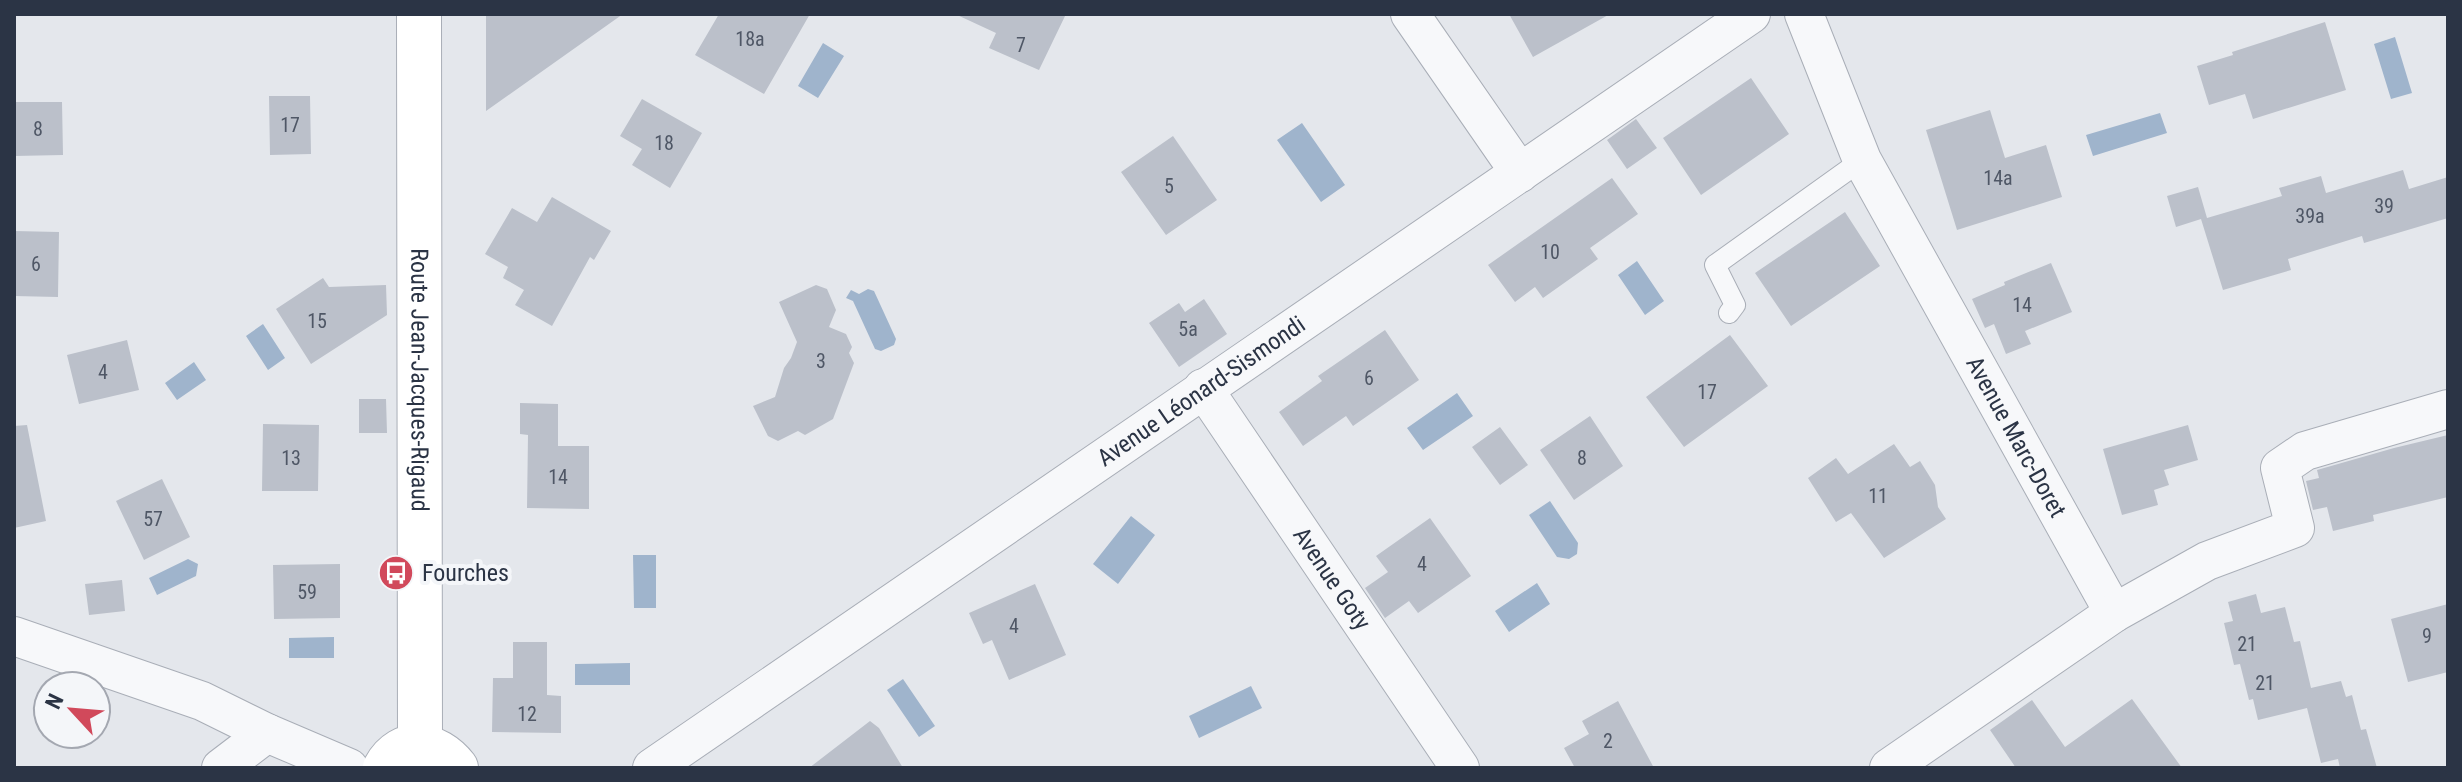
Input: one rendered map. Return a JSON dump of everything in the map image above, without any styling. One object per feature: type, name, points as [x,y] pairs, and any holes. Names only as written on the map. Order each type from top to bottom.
[{"type":"street","name":"Route Jean-Jacques-Rigaud","points":[[419,14],[420,760]]},
{"type":"street","points":[[1410,14],[1520,173]]},
{"type":"street","name":"Avenue Léonard-Sismondi","points":[[652,768],[1751,14]]},
{"type":"street","name":"Avenue Marc-Doret","points":[[1804,14],[1862,160],[2114,613]]},
{"type":"street","name":"Avenue Goty","points":[[1203,388],[1460,768]]},
{"type":"street","points":[[1889,768],[2114,613],[2207,561],[2295,528],[2280,468],[2305,451],[2448,409]]},
{"type":"street","points":[[14,636],[202,701],[349,768]]},
{"type":"street","points":[[221,768],[267,733]]},
{"type":"lane","points":[[1729,313],[1735,305],[1715,265],[1862,160]]},
{"type":"water","points":[[2395,37],[2412,93],[2391,99],[2374,44]]},
{"type":"water","points":[[823,43],[844,56],[818,98],[798,86]]},
{"type":"water","points":[[2160,113],[2167,133],[2093,156],[2086,135]]},
{"type":"water","points":[[1302,123],[1345,185],[1321,202],[1277,140]]},
{"type":"water","points":[[1637,261],[1664,301],[1645,315],[1618,275]]},
{"type":"water","points":[[868,289],[874,291],[896,339],[894,345],[881,351],[875,349],[853,301],[846,298],[851,290],[859,294]]},
{"type":"water","points":[[263,324],[285,358],[268,370],[246,336]]},
{"type":"water","points":[[194,362],[206,380],[177,400],[165,383]]},
{"type":"water","points":[[1457,393],[1473,416],[1423,450],[1407,428]]},
{"type":"water","points":[[1550,501],[1578,543],[1577,554],[1569,559],[1557,557],[1529,515]]},
{"type":"water","points":[[1131,516],[1155,535],[1118,584],[1093,564]]},
{"type":"water","points":[[633,555],[656,555],[656,608],[634,608]]},
{"type":"water","points":[[188,559],[198,564],[196,576],[157,595],[149,578]]},
{"type":"water","points":[[1537,583],[1550,604],[1509,632],[1495,611]]},
{"type":"water","points":[[334,637],[334,658],[289,658],[289,638]]},
{"type":"water","points":[[630,663],[630,685],[575,685],[575,664]]},
{"type":"water","points":[[903,679],[935,726],[919,737],[887,690]]},
{"type":"water","points":[[1251,686],[1262,708],[1199,738],[1189,716]]},
{"type":"building","points":[[486,14],[623,14],[486,111]]},
{"type":"building","points":[[719,14],[810,14],[764,94],[695,55]]},
{"type":"building","points":[[955,14],[1066,14],[1039,70],[989,48],[996,33]]},
{"type":"building","points":[[1509,14],[1610,14],[1533,57]]},
{"type":"building","points":[[2325,22],[2346,90],[2253,119],[2245,94],[2209,105],[2197,66]]},
{"type":"building","points":[[1751,78],[1789,134],[1701,195],[1663,138]]},
{"type":"building","points":[[269,96],[310,96],[311,154],[270,155]]},
{"type":"building","points":[[642,99],[702,133],[670,188],[632,165],[642,149],[620,136]]},
{"type":"building","points":[[14,102],[62,102],[63,155],[14,156]]},
{"type":"building","points":[[1990,110],[2005,158],[2046,145],[2062,197],[1957,230],[1926,130]]},
{"type":"building","points":[[1636,119],[1657,148],[1627,169],[1607,140]]},
{"type":"building","points":[[1173,136],[1217,200],[1166,235],[1121,172]]},
{"type":"building","points":[[2403,170],[2409,189],[2448,177],[2448,218],[2364,243],[2362,236],[2288,259],[2291,270],[2223,290],[2201,219],[2176,227],[2167,196],[2198,187],[2207,218],[2282,196],[2279,188],[2321,176],[2326,193]]},
{"type":"building","points":[[1612,178],[1638,214],[1590,248],[1598,259],[1543,298],[1535,287],[1515,302],[1488,265]]},
{"type":"building","points":[[552,197],[611,231],[594,260],[590,257],[552,326],[515,305],[524,290],[503,278],[508,267],[485,254],[512,208],[537,222]]},
{"type":"building","points":[[1845,212],[1880,266],[1791,326],[1755,273]]},
{"type":"building","points":[[14,231],[59,232],[58,297],[14,296]]},
{"type":"building","points":[[2051,263],[2072,312],[2025,331],[2031,344],[2006,354],[1994,324],[1985,328],[1972,299]]},
{"type":"building","points":[[323,278],[329,287],[386,285],[387,315],[311,364],[276,309]]},
{"type":"building","points":[[816,285],[827,289],[836,310],[829,327],[846,334],[854,363],[833,419],[805,435],[798,431],[778,441],[768,436],[753,406],[775,397],[784,368],[797,342],[779,302]]},
{"type":"building","points":[[1204,299],[1227,334],[1179,367],[1149,323],[1179,303],[1185,312]]},
{"type":"building","points":[[1385,330],[1419,380],[1353,426],[1346,416],[1303,446],[1279,412],[1322,381],[1318,376]]},
{"type":"building","points":[[1730,335],[1768,386],[1684,447],[1646,397]]},
{"type":"building","points":[[127,340],[139,390],[79,404],[67,355]]},
{"type":"building","points":[[359,399],[386,399],[387,433],[359,433]]},
{"type":"building","points":[[520,403],[558,404],[558,446],[589,446],[589,509],[527,508],[528,435],[520,434]]},
{"type":"building","points":[[1590,416],[1623,466],[1574,500],[1540,450]]},
{"type":"building","points":[[263,424],[319,425],[318,491],[262,491]]},
{"type":"building","points":[[27,425],[46,521],[14,528],[14,426]]},
{"type":"building","points":[[2188,425],[2198,460],[2164,470],[2169,485],[2154,490],[2158,505],[2122,515],[2103,449]]},
{"type":"building","points":[[1500,427],[1528,465],[1500,485],[1472,447]]},
{"type":"building","points":[[2448,435],[2448,497],[2373,515],[2374,521],[2333,531],[2327,507],[2313,510],[2306,481],[2319,478],[2317,470]]},
{"type":"building","points":[[1894,444],[1910,467],[1920,461],[1935,485],[1938,507],[1946,519],[1884,558],[1851,513],[1836,522],[1808,478],[1836,458],[1848,474]]},
{"type":"building","points":[[162,479],[190,537],[144,560],[116,501]]},
{"type":"building","points":[[1430,518],[1471,576],[1418,613],[1409,601],[1385,618],[1365,588],[1388,572],[1376,556]]},
{"type":"building","points":[[340,564],[340,618],[274,619],[273,565]]},
{"type":"building","points":[[122,580],[125,611],[89,615],[85,584]]},
{"type":"building","points":[[1035,584],[1066,655],[1009,680],[992,640],[983,644],[969,613]]},
{"type":"building","points":[[2256,594],[2261,613],[2285,607],[2294,642],[2300,641],[2311,688],[2341,681],[2346,697],[2352,695],[2361,730],[2366,729],[2377,768],[2340,768],[2338,759],[2321,763],[2307,708],[2258,720],[2253,699],[2249,700],[2240,664],[2234,665],[2224,623],[2233,621],[2228,602]]},
{"type":"building","points":[[2448,604],[2448,672],[2408,682],[2391,619]]},
{"type":"building","points":[[513,642],[547,642],[547,695],[561,696],[561,733],[492,732],[493,678],[513,678]]},
{"type":"building","points":[[2132,699],[2182,768],[2016,768],[1990,730],[2032,700],[2065,747]]},
{"type":"building","points":[[1618,701],[1654,768],[1575,768],[1564,748],[1589,734],[1582,721]]},
{"type":"building","points":[[870,721],[879,728],[903,768],[809,768]]},
{"type":"place","name":"Fourches","points":[[396,573]]}]
